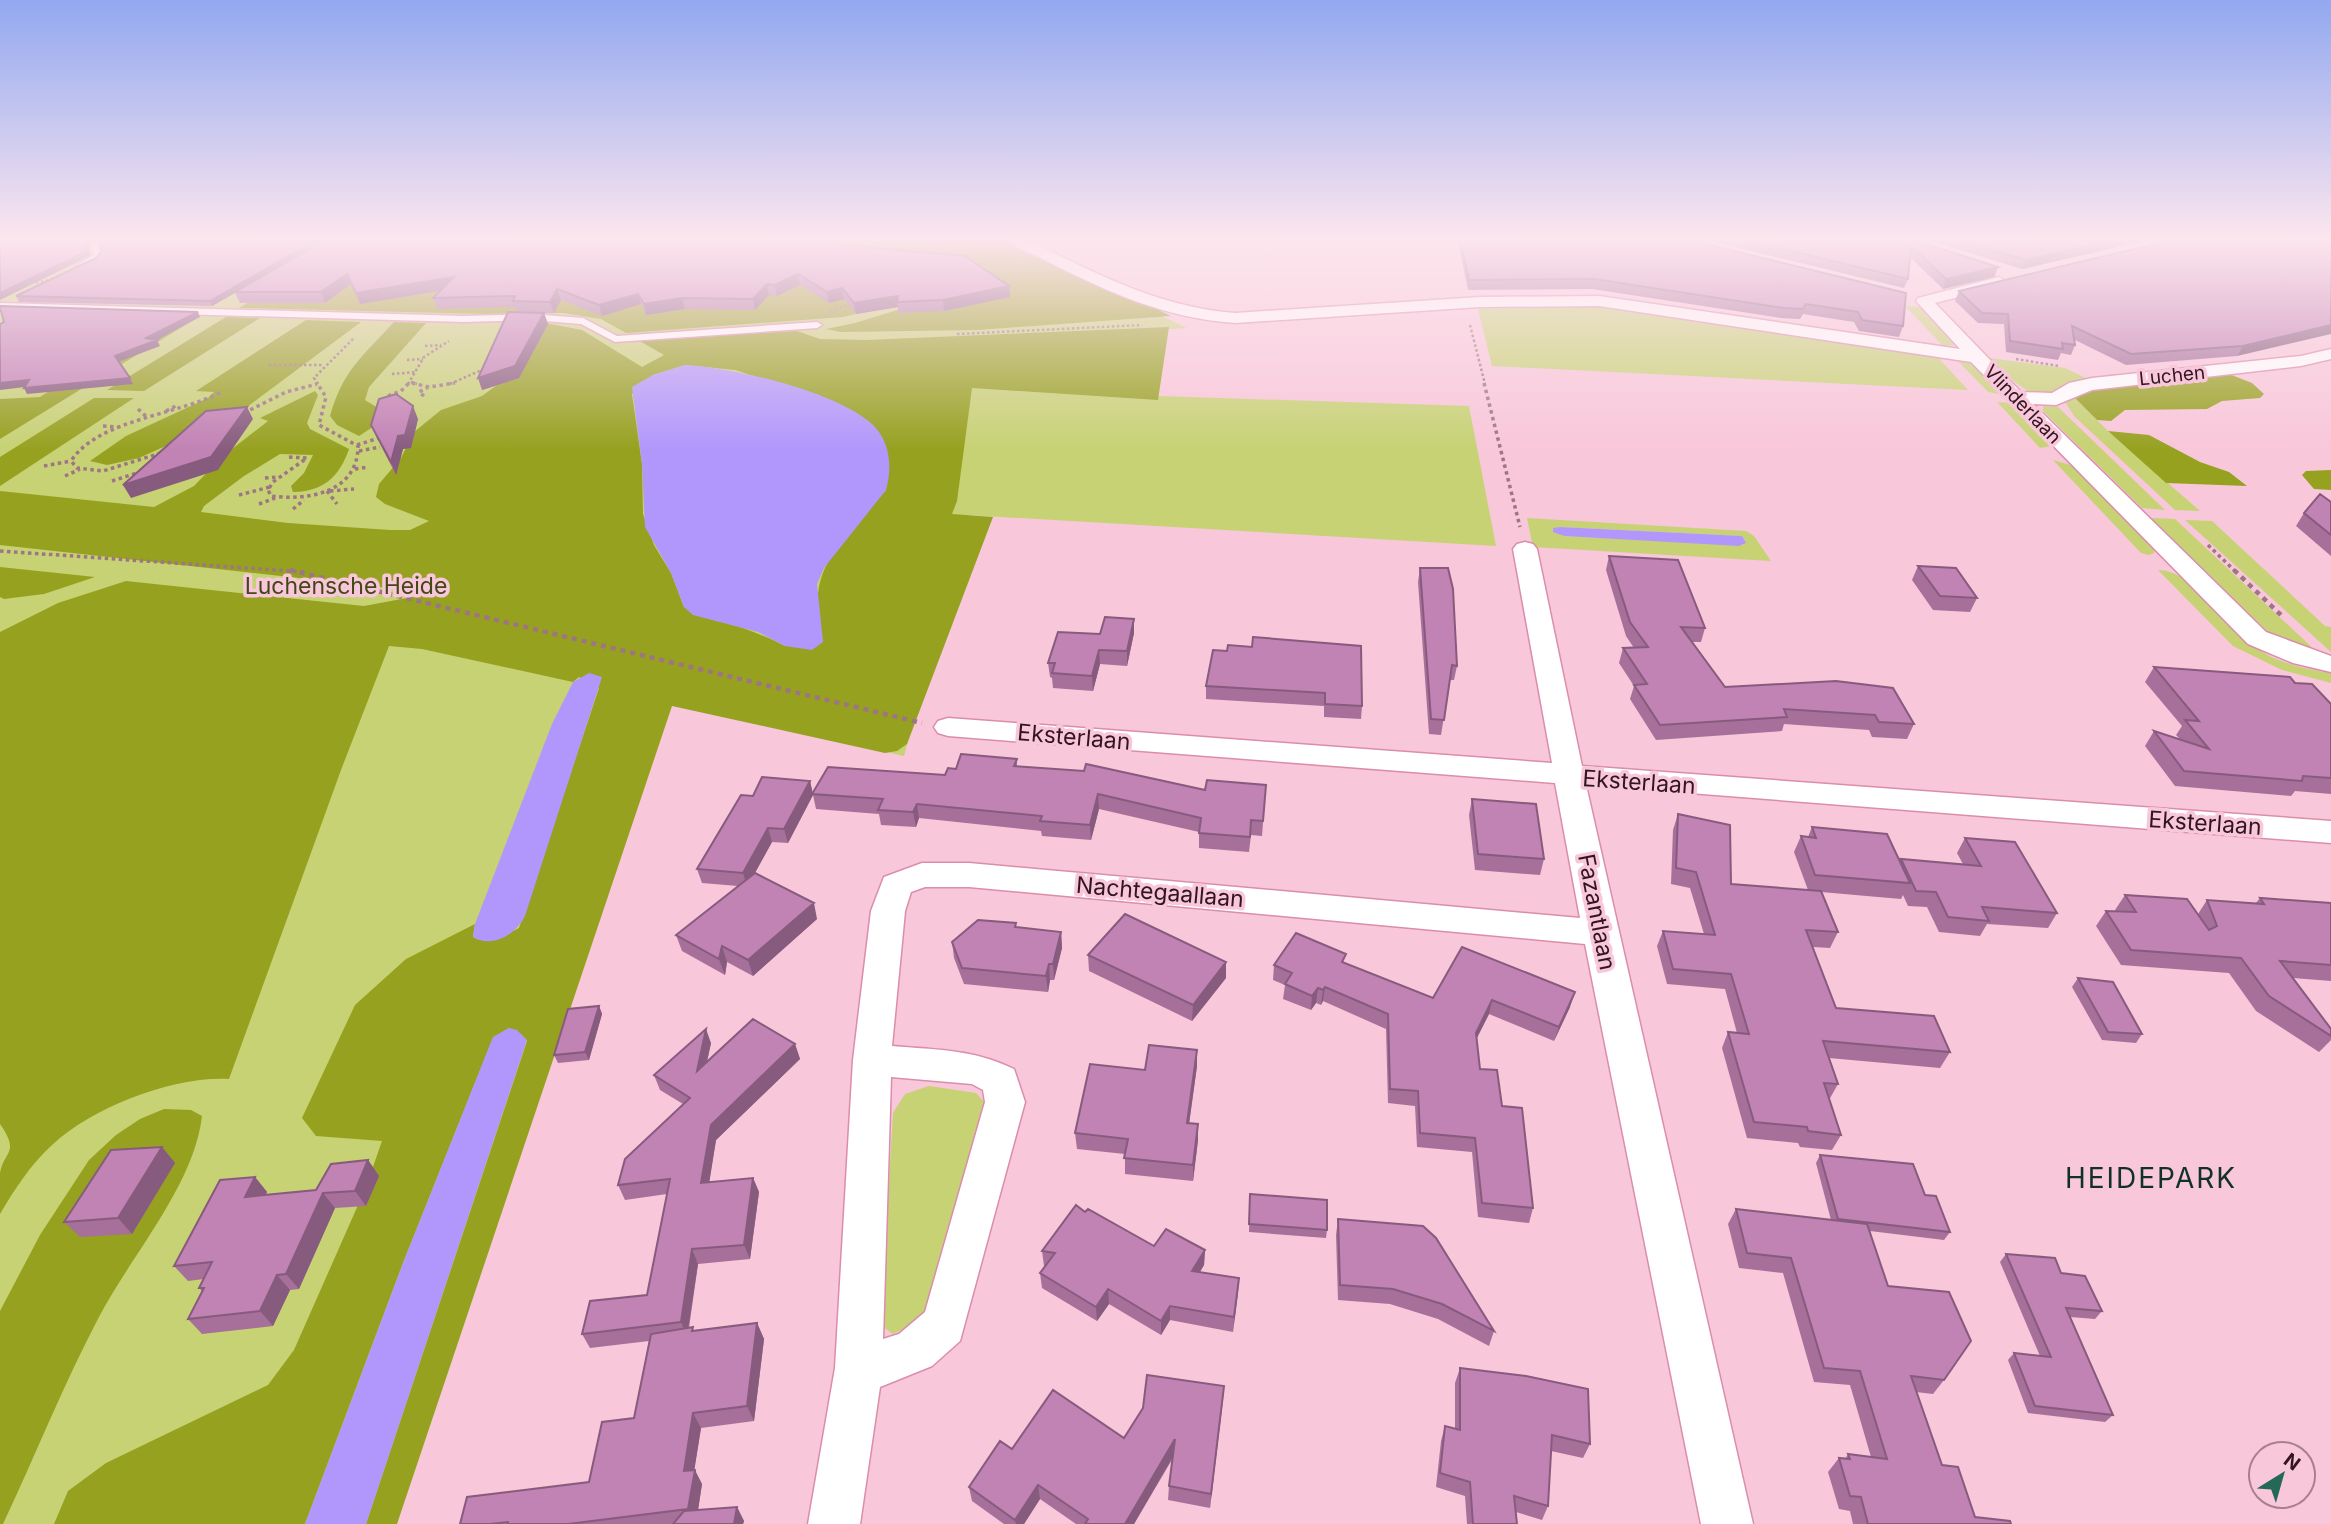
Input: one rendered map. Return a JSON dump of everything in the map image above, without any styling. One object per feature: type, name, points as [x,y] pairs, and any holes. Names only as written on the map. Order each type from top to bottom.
[{"type":"street","points":[[1168,309],[1195,316],[1235,318],[1366,309]]},
{"type":"street","points":[[1667,309],[1977,357]]},
{"type":"street","name":"Vlinderlaan","points":[[1932,309],[2016,398],[2257,638],[2284,651],[2331,664]]},
{"type":"street","name":"Luchen","points":[[2016,398],[2056,399],[2076,387],[2092,384],[2301,361],[2331,354]]},
{"type":"street","name":"Fazantlaan","points":[[1525,550],[1572,777],[1600,933],[1727,1524]]},
{"type":"street","name":"Eksterlaan","points":[[948,727],[1572,777],[2331,832]]},
{"type":"street","name":"Nachtegaallaan","points":[[834,1524],[859,1368],[872,1060],[888,911],[896,885],[922,875],[969,875],[1600,933]]},
{"type":"street","points":[[859,1368],[905,1357],[926,1345],[944,1325],[1005,1102],[1000,1080],[977,1069],[872,1060]]},
{"type":"lane","points":[[180,309],[583,321],[615,339],[817,325]]},
{"type":"path","points":[[817,325],[816,322],[826,314],[838,309]]},
{"type":"path","points":[[1460,309],[1470,324],[1525,550]]},
{"type":"path","points":[[355,470],[359,451],[356,445],[319,425],[318,416],[326,397],[314,377],[382,316]]},
{"type":"path","points":[[957,334],[1146,325],[1195,316]]},
{"type":"path","points":[[388,396],[398,393],[411,382],[423,359],[486,318]]},
{"type":"path","points":[[425,346],[442,345]]},
{"type":"path","points":[[407,360],[423,359]]},
{"type":"path","points":[[424,396],[418,392],[428,387],[456,382],[483,370],[491,362]]},
{"type":"path","points":[[269,365],[325,365]]},
{"type":"path","points":[[483,370],[490,371]]},
{"type":"path","points":[[392,374],[416,372]]},
{"type":"path","points":[[411,382],[428,387]]},
{"type":"path","points":[[456,382],[463,385]]},
{"type":"path","points":[[242,414],[277,396],[317,384]]},
{"type":"path","points":[[44,466],[71,461],[80,448],[122,427],[208,401],[223,391]]},
{"type":"path","points":[[169,412],[166,411],[178,405]]},
{"type":"path","points":[[138,409],[148,418]]},
{"type":"path","points":[[103,426],[122,427]]},
{"type":"path","points":[[356,445],[383,437]]},
{"type":"path","points":[[71,447],[80,448]]},
{"type":"path","points":[[359,451],[380,447]]},
{"type":"path","points":[[65,476],[81,469],[103,471],[135,463],[167,449]]},
{"type":"path","points":[[239,495],[270,487],[307,458],[289,457]]},
{"type":"path","points":[[148,459],[157,462]]},
{"type":"path","points":[[71,461],[81,469]]},
{"type":"path","points":[[135,463],[150,476]]},
{"type":"path","points":[[327,491],[355,470],[368,467]]},
{"type":"path","points":[[112,481],[144,471]]},
{"type":"path","points":[[265,478],[280,477]]},
{"type":"path","points":[[270,487],[271,496],[275,497]]},
{"type":"path","points":[[293,509],[304,499],[327,491],[354,489]]},
{"type":"path","points":[[327,491],[337,503]]},
{"type":"path","points":[[259,504],[275,497],[304,499]]},
{"type":"path","points":[[0,551],[300,571],[948,727]]},
{"type":"green space","name":"Luchensche Heide","points":[[0,309],[1148,309],[1187,328],[968,341],[1158,400],[1158,396],[1469,406],[1496,546],[967,515],[904,756],[672,702],[384,1524],[0,1524]]},
{"type":"green space","points":[[285,309],[876,309],[843,317],[626,333],[601,319],[563,313]]},
{"type":"green space","points":[[900,309],[1157,309],[1171,316],[977,330],[840,332],[826,329]]},
{"type":"green space","points":[[1478,309],[1631,309],[1934,353],[1968,390],[1492,366]]},
{"type":"green space","points":[[1908,309],[1922,309],[1954,345],[1943,346]]},
{"type":"green space","points":[[168,315],[200,316],[0,439],[0,399],[40,397]]},
{"type":"green space","points":[[226,317],[260,318],[144,391],[107,390]]},
{"type":"green space","points":[[306,320],[361,322],[239,413],[139,458],[107,465],[90,461],[126,436],[208,398],[214,392],[196,391]]},
{"type":"green space","points":[[394,322],[426,323],[369,387],[365,400],[383,411],[379,423],[359,436],[337,425],[330,416],[348,375]]},
{"type":"green space","points":[[545,323],[582,330],[642,367],[664,355],[638,340],[797,331],[820,339],[866,340],[1169,327],[1158,400],[972,388],[957,501],[952,514],[993,517],[907,744],[897,751],[885,753],[672,706],[397,1524],[366,1524],[527,1041],[509,1028],[493,1038],[403,1263],[305,1524],[54,1524],[68,1491],[106,1463],[268,1385],[294,1350],[366,1187],[382,1141],[316,1136],[302,1118],[355,1005],[406,959],[475,924],[473,937],[485,940],[496,939],[519,928],[599,688],[579,677],[573,682],[422,649],[389,646],[229,1079],[207,1079],[159,1089],[89,1118],[44,1152],[0,1214],[0,1174],[10,1147],[0,1124],[0,632],[58,603],[126,581],[364,606],[434,593],[0,545],[0,491],[154,507],[194,486],[223,456],[268,421],[260,418],[315,391],[318,395],[307,423],[310,429],[349,449],[341,467],[329,481],[313,489],[293,492],[291,486],[304,473],[313,455],[280,454],[244,476],[204,506],[201,512],[288,523],[410,530],[429,521],[385,504],[376,497],[379,484],[401,458],[414,432],[441,410],[482,396],[504,380],[486,378]],"holes":[[[685,365],[735,370],[836,403],[886,490],[840,542],[823,572],[818,604],[785,646],[684,607],[671,573],[654,545],[643,514],[642,464],[632,394],[653,375]]]},
{"type":"green space","points":[[1954,357],[1973,362],[2006,395],[1988,392]]},
{"type":"green space","points":[[1989,358],[2065,368],[2090,380],[2056,391],[2034,392],[2015,382]]},
{"type":"green space","points":[[2229,374],[2252,383],[2264,394],[2260,398],[2222,401],[2207,409],[2125,410],[2111,421],[2097,420],[2076,399],[2075,392]]},
{"type":"green space","points":[[2075,392],[2076,399],[2108,431],[2200,511],[2175,510],[2074,416],[2065,402]]},
{"type":"green space","points":[[94,398],[134,398],[0,486],[0,457]]},
{"type":"green space","points":[[1997,402],[2013,403],[2052,446],[2040,448]]},
{"type":"green space","points":[[2043,406],[2058,407],[2165,510],[2142,508],[2043,411]]},
{"type":"green space","points":[[2108,431],[2149,435],[2200,462],[2229,472],[2247,486],[2166,483]]},
{"type":"green space","points":[[2053,460],[2074,466],[2155,547],[2154,553],[2141,553]]},
{"type":"green space","points":[[2331,470],[2331,490],[2314,489],[2302,475],[2306,471]]},
{"type":"green space","points":[[1527,518],[1746,531],[1754,536],[1771,561],[1533,547]],"holes":[[[1560,527],[1742,536],[1743,545],[1564,536],[1552,530]]]},
{"type":"green space","points":[[2151,518],[2175,519],[2320,655],[2274,637]]},
{"type":"green space","points":[[2185,520],[2212,521],[2325,626],[2331,627],[2331,652]]},
{"type":"green space","points":[[0,567],[95,577],[44,594],[4,599],[0,597]]},
{"type":"green space","points":[[2158,570],[2171,572],[2196,588],[2262,652],[2291,664],[2331,673],[2331,683],[2282,670],[2233,646]]},
{"type":"green space","points":[[929,1086],[976,1093],[986,1104],[926,1310],[919,1321],[893,1334],[882,1326],[881,1317],[893,1113],[905,1094]]},
{"type":"green space","points":[[164,1109],[191,1110],[202,1116],[197,1142],[175,1193],[100,1315],[3,1524],[0,1524],[0,1311],[40,1235],[89,1160],[116,1135],[140,1119]]},
{"type":"shaded area","points":[[685,365],[757,376],[835,402],[873,425],[887,448],[889,473],[886,490],[824,568],[817,584],[823,642],[812,650],[785,646],[758,632],[693,615],[684,607],[671,573],[645,527],[642,464],[632,387],[653,375]]},
{"type":"shaded area","points":[[1553,528],[1742,536],[1746,543],[1739,546],[1564,536],[1553,532]]},
{"type":"shaded area","points":[[589,673],[602,677],[525,916],[516,929],[503,938],[488,941],[473,937],[475,924],[552,724],[573,682]]},
{"type":"shaded area","points":[[509,1028],[517,1030],[527,1040],[366,1524],[305,1524],[403,1263],[493,1037]]},
{"type":"building","points":[[103,309],[198,312],[146,338],[157,340],[115,356],[130,378],[24,388],[29,380],[0,383],[0,324],[4,322],[0,311]]},
{"type":"building","points":[[1839,309],[1905,309],[1903,326],[1862,320],[1858,312]]},
{"type":"building","points":[[1978,309],[2331,309],[2331,325],[2243,346],[2131,354],[2072,326],[2075,345],[2062,343],[2063,349],[2010,341],[2008,314],[1982,313]]},
{"type":"building","points":[[508,312],[544,313],[515,366],[478,378]]},
{"type":"building","points":[[396,394],[413,406],[405,435],[398,436],[391,462],[371,425],[379,399]]},
{"type":"building","points":[[247,407],[211,457],[123,485],[206,411]]},
{"type":"building","points":[[2320,494],[2331,502],[2331,535],[2304,513]]},
{"type":"building","points":[[1609,556],[1678,560],[1705,628],[1681,627],[1725,687],[1836,681],[1893,688],[1914,724],[1879,722],[1875,715],[1784,709],[1787,717],[1660,725],[1634,685],[1647,684],[1623,648],[1648,647],[1630,622]]},
{"type":"building","points":[[1918,566],[1956,568],[1977,598],[1940,596]]},
{"type":"building","points":[[1420,568],[1448,568],[1453,589],[1457,666],[1452,665],[1444,720],[1431,719]]},
{"type":"building","points":[[1105,617],[1134,619],[1127,651],[1099,650],[1092,676],[1052,673],[1055,663],[1048,663],[1058,632],[1100,634]]},
{"type":"building","points":[[1253,637],[1361,646],[1362,706],[1325,704],[1325,693],[1206,686],[1213,650],[1227,651],[1228,645],[1252,647]]},
{"type":"building","points":[[2154,667],[2290,677],[2295,683],[2312,684],[2331,704],[2331,778],[2303,776],[2302,781],[2184,771],[2154,731],[2209,749],[2185,720],[2199,721]]},
{"type":"building","points":[[961,754],[1017,759],[1014,766],[1084,771],[1086,764],[1205,790],[1207,780],[1266,785],[1263,821],[1251,820],[1250,837],[1199,833],[1201,818],[1098,794],[1090,825],[1040,821],[1042,816],[917,804],[913,812],[878,810],[883,799],[812,794],[828,767],[945,775],[948,768],[956,769]]},
{"type":"building","points":[[762,777],[810,781],[784,829],[768,828],[743,873],[697,869],[741,795],[753,796]]},
{"type":"building","points":[[1472,799],[1536,804],[1544,859],[1478,854]]},
{"type":"building","points":[[1678,814],[1730,825],[1731,884],[1821,891],[1838,932],[1806,930],[1836,1008],[1934,1016],[1950,1052],[1823,1041],[1838,1084],[1824,1083],[1841,1135],[1808,1131],[1807,1127],[1754,1122],[1728,1032],[1749,1034],[1731,974],[1673,969],[1663,931],[1715,935],[1696,872],[1676,868]]},
{"type":"building","points":[[1812,827],[1887,834],[1910,883],[1815,875],[1801,836],[1816,838]]},
{"type":"building","points":[[1965,838],[2015,842],[2057,913],[1982,907],[1989,921],[1948,917],[1936,892],[1916,891],[1901,859],[1981,866]]},
{"type":"building","points":[[755,873],[814,903],[748,960],[722,946],[719,959],[676,935]]},
{"type":"building","points":[[2125,895],[2187,899],[2209,930],[2217,926],[2207,900],[2264,904],[2260,898],[2331,903],[2331,965],[2280,961],[2331,1029],[2331,1036],[2269,996],[2241,958],[2131,950],[2106,911],[2136,912]]},
{"type":"building","points":[[1125,914],[1226,962],[1193,1005],[1088,955]]},
{"type":"building","points":[[978,920],[1016,923],[1015,927],[1061,932],[1053,964],[1049,964],[1046,976],[962,968],[952,942]]},
{"type":"building","points":[[1296,933],[1346,954],[1342,962],[1433,998],[1462,947],[1575,992],[1559,1027],[1492,1000],[1476,1033],[1480,1069],[1497,1070],[1502,1106],[1522,1108],[1533,1208],[1482,1203],[1475,1138],[1420,1133],[1418,1091],[1390,1089],[1388,1014],[1325,987],[1323,990],[1318,988],[1312,996],[1285,984],[1292,973],[1274,965]]},
{"type":"building","points":[[2078,978],[2113,982],[2142,1034],[2108,1032]]},
{"type":"building","points":[[599,1006],[585,1052],[554,1055],[568,1009]]},
{"type":"building","points":[[753,1019],[795,1044],[711,1125],[701,1183],[753,1178],[744,1245],[692,1249],[681,1322],[582,1334],[590,1301],[647,1295],[670,1179],[618,1185],[625,1159],[690,1098],[654,1075],[706,1029],[697,1071]]},
{"type":"building","points":[[1149,1045],[1197,1050],[1187,1123],[1198,1124],[1193,1165],[1124,1158],[1128,1139],[1075,1133],[1090,1064],[1145,1070]]},
{"type":"building","points":[[162,1147],[118,1218],[64,1222],[111,1150]]},
{"type":"building","points":[[1820,1155],[1913,1164],[1925,1195],[1936,1196],[1950,1232],[1838,1219]]},
{"type":"building","points":[[368,1160],[355,1191],[323,1193],[286,1274],[277,1275],[260,1311],[188,1319],[204,1288],[199,1288],[212,1262],[174,1266],[220,1180],[255,1177],[245,1197],[316,1190],[331,1164]]},
{"type":"building","points":[[1250,1194],[1327,1200],[1327,1230],[1249,1224]]},
{"type":"building","points":[[1076,1205],[1154,1246],[1166,1229],[1205,1250],[1192,1271],[1239,1278],[1234,1317],[1170,1306],[1161,1321],[1108,1289],[1096,1307],[1040,1273],[1055,1253],[1042,1251]]},
{"type":"building","points":[[1736,1209],[1867,1224],[1888,1286],[1949,1292],[1971,1341],[1944,1380],[1911,1376],[1942,1465],[1958,1467],[1975,1517],[2010,1521],[2011,1524],[1868,1524],[1861,1497],[1850,1496],[1839,1458],[1850,1459],[1848,1454],[1887,1459],[1860,1371],[1824,1368],[1791,1258],[1747,1253]]},
{"type":"building","points":[[1338,1219],[1423,1226],[1436,1238],[1494,1331],[1442,1304],[1393,1289],[1340,1285]]},
{"type":"building","points":[[2006,1254],[2055,1258],[2061,1273],[2085,1276],[2102,1311],[2066,1308],[2113,1415],[2035,1406],[2014,1353],[2051,1357]]},
{"type":"building","points":[[757,1323],[747,1406],[693,1413],[684,1471],[695,1470],[688,1509],[568,1524],[460,1524],[467,1497],[589,1482],[602,1422],[634,1418],[651,1334],[693,1327],[692,1331]]},
{"type":"building","points":[[1460,1368],[1526,1376],[1588,1389],[1590,1444],[1552,1435],[1548,1506],[1514,1496],[1517,1524],[1473,1524],[1470,1482],[1440,1473],[1445,1426],[1460,1430]]},
{"type":"building","points":[[1147,1375],[1224,1386],[1211,1494],[1169,1486],[1175,1439],[1125,1524],[1085,1524],[1088,1519],[1038,1485],[1015,1520],[969,1487],[1000,1441],[1012,1449],[1053,1390],[1124,1438],[1143,1408]]},
{"type":"building","points":[[737,1507],[734,1524],[673,1524],[684,1511]]},
{"type":"district","name":"HEIDEPARK","points":[[2151,1178]]}]
